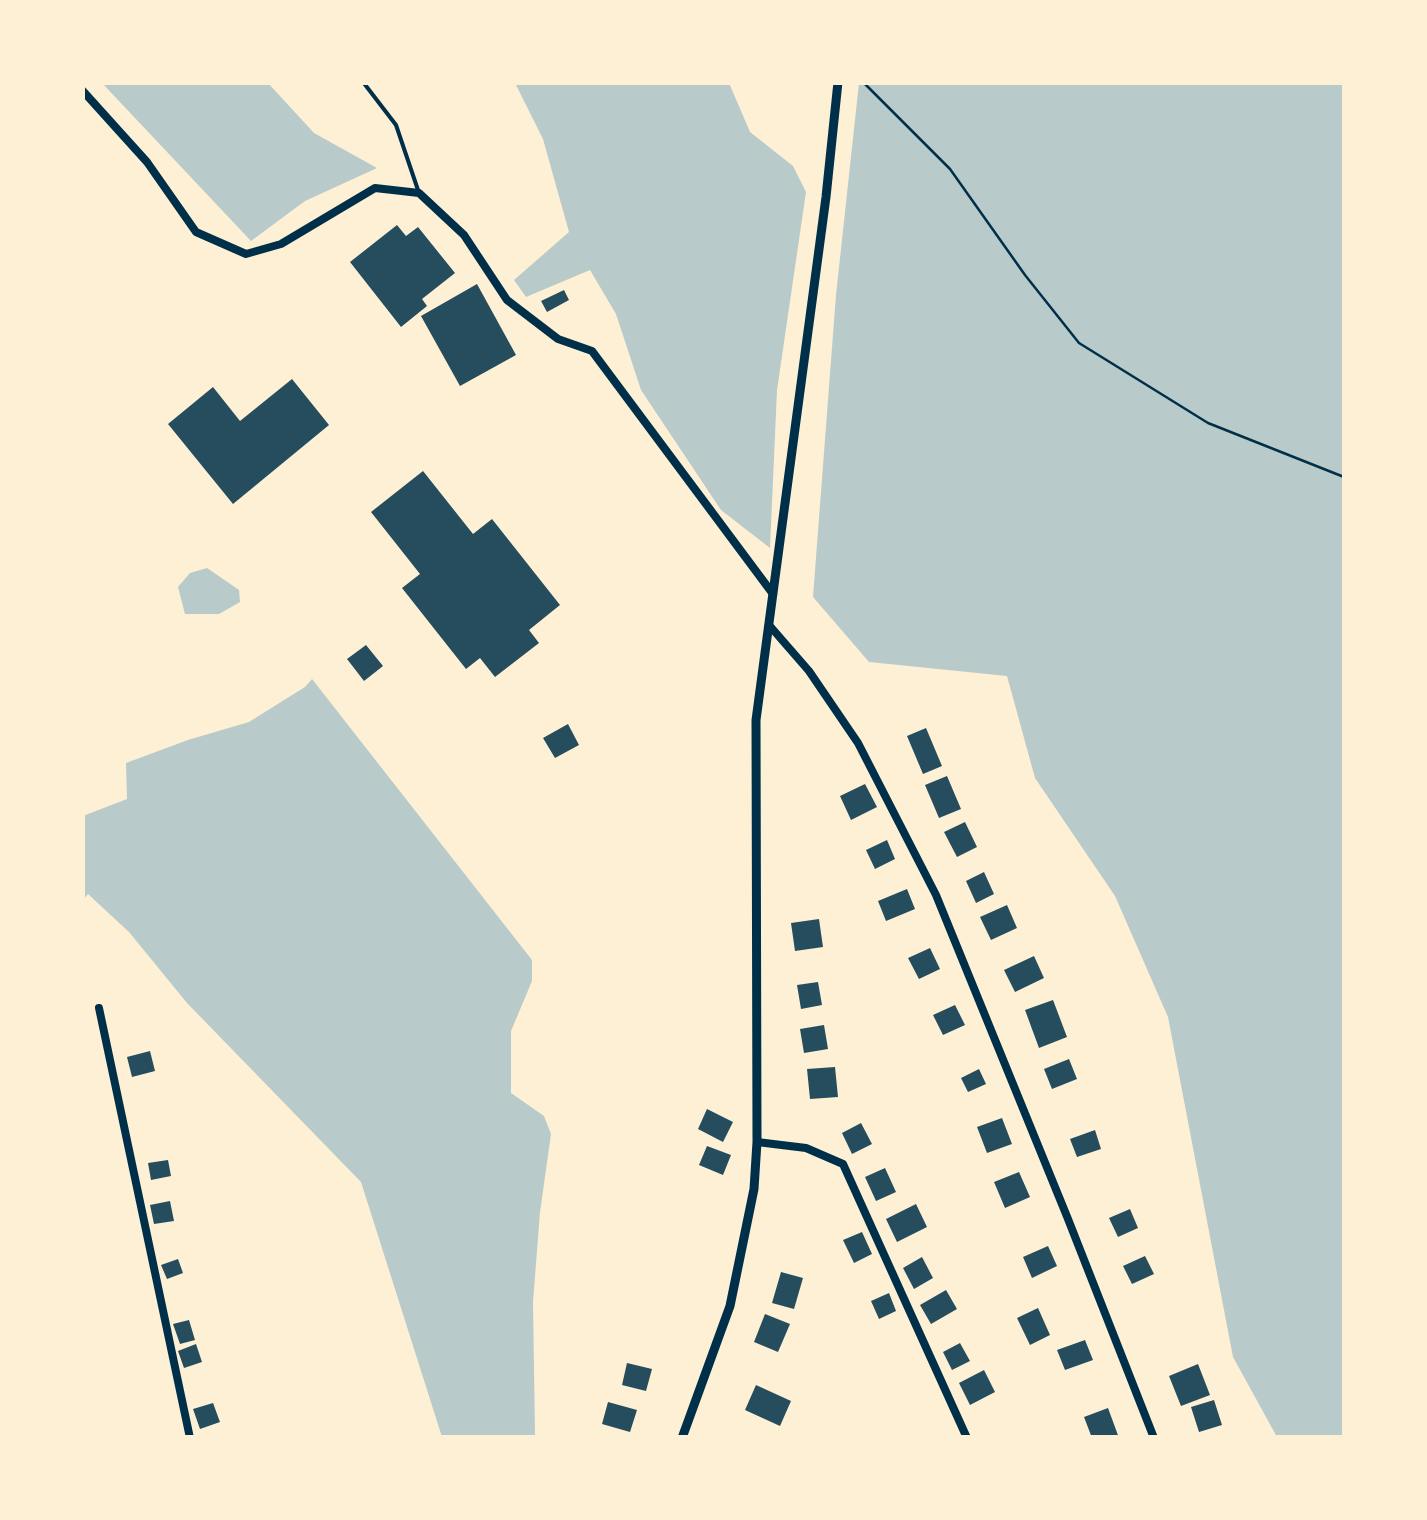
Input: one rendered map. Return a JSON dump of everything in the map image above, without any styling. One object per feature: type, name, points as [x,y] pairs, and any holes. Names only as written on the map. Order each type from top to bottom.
[{"type":"street","points":[[682,1438],[730,1306],[754,1189],[756,720],[838,82]]},
{"type":"street","points":[[82,90],[147,162],[196,232],[246,254],[282,244],[375,188],[419,192],[464,235],[507,300],[558,339],[592,352],[773,594]]},
{"type":"street","points":[[769,625],[808,671],[858,743],[936,895],[1154,1438]]},
{"type":"street","points":[[99,1008],[190,1438]]},
{"type":"street","points":[[757,1142],[806,1148],[842,1164],[967,1438]]},
{"type":"lane","points":[[362,82],[396,125],[419,192]]},
{"type":"path","points":[[863,82],[950,169],[1025,275],[1079,342],[1208,422],[1344,477]]},
{"type":"shaded area","points":[[102,83],[268,83],[314,133],[377,168],[305,201],[251,241]]},
{"type":"shaded area","points":[[515,83],[729,83],[750,132],[793,166],[806,192],[777,390],[770,548],[721,510],[641,390],[616,314],[590,270],[526,297],[514,280],[569,232],[543,139]]},
{"type":"shaded area","points":[[859,83],[1344,83],[1344,1437],[1277,1437],[1233,1357],[1168,1017],[1115,896],[1035,778],[1007,676],[869,662],[813,597],[836,295]]},
{"type":"shaded area","points":[[207,568],[239,590],[240,602],[219,614],[185,614],[178,587],[190,573]]},
{"type":"shaded area","points":[[312,679],[532,960],[532,981],[511,1031],[511,1093],[544,1116],[551,1134],[533,1302],[535,1437],[442,1437],[361,1182],[187,1003],[129,932],[88,894],[83,900],[83,816],[127,799],[126,763],[249,722]]},
{"type":"building","points":[[397,225],[406,236],[418,227],[455,273],[422,299],[427,306],[401,327],[350,262]]},
{"type":"building","points":[[477,284],[516,355],[460,386],[421,316]]},
{"type":"building","points":[[564,290],[569,300],[547,312],[541,301]]},
{"type":"building","points":[[292,379],[329,425],[233,504],[168,424],[213,387],[240,421]]},
{"type":"building","points":[[423,471],[473,534],[492,519],[560,605],[529,630],[539,643],[495,677],[480,658],[466,669],[402,588],[420,574],[371,512]]},
{"type":"building","points":[[366,645],[383,666],[364,681],[347,659]]},
{"type":"building","points":[[568,724],[579,745],[555,758],[543,738]]},
{"type":"building","points":[[926,728],[942,766],[923,774],[907,736]]},
{"type":"building","points":[[947,776],[961,809],[939,818],[925,785]]},
{"type":"building","points":[[865,784],[877,807],[851,820],[840,796]]},
{"type":"building","points":[[965,822],[977,847],[957,857],[944,832]]},
{"type":"building","points":[[887,840],[895,859],[875,869],[866,850]]},
{"type":"building","points":[[984,872],[994,894],[976,903],[966,881]]},
{"type":"building","points":[[907,889],[915,909],[886,921],[878,901]]},
{"type":"building","points":[[1007,905],[1017,928],[991,940],[980,917]]},
{"type":"building","points":[[819,919],[823,947],[795,951],[791,923]]},
{"type":"building","points":[[930,948],[940,969],[919,979],[908,958]]},
{"type":"building","points":[[1034,956],[1044,978],[1015,992],[1004,970]]},
{"type":"building","points":[[818,982],[822,1005],[801,1009],[797,985]]},
{"type":"building","points":[[1053,1000],[1067,1037],[1039,1048],[1025,1010]]},
{"type":"building","points":[[955,1005],[965,1025],[943,1035],[933,1015]]},
{"type":"building","points":[[824,1025],[828,1049],[804,1053],[800,1029]]},
{"type":"building","points":[[150,1051],[155,1071],[132,1077],[127,1057]]},
{"type":"building","points":[[1069,1059],[1077,1079],[1052,1089],[1044,1069]]},
{"type":"building","points":[[835,1067],[838,1097],[810,1099],[807,1069]]},
{"type":"building","points":[[979,1069],[986,1084],[968,1092],[961,1078]]},
{"type":"building","points":[[707,1109],[733,1122],[723,1142],[698,1129]]},
{"type":"building","points":[[1002,1118],[1012,1144],[987,1153],[977,1127]]},
{"type":"building","points":[[861,1123],[872,1144],[852,1154],[842,1133]]},
{"type":"building","points":[[1095,1130],[1101,1149],[1077,1157],[1070,1139]]},
{"type":"building","points":[[707,1146],[731,1155],[723,1175],[699,1165]]},
{"type":"building","points":[[168,1160],[171,1176],[151,1180],[148,1163]]},
{"type":"building","points":[[885,1168],[896,1192],[876,1201],[865,1177]]},
{"type":"building","points":[[1019,1172],[1030,1197],[1005,1208],[994,1182]]},
{"type":"building","points":[[170,1201],[174,1221],[154,1224],[150,1205]]},
{"type":"building","points":[[916,1204],[927,1227],[897,1242],[886,1219]]},
{"type":"building","points":[[1130,1209],[1138,1228],[1118,1237],[1109,1218]]},
{"type":"building","points":[[862,1232],[872,1254],[854,1263],[843,1240]]},
{"type":"building","points":[[1048,1246],[1057,1266],[1032,1278],[1023,1257]]},
{"type":"building","points":[[1145,1256],[1154,1274],[1132,1284],[1123,1266]]},
{"type":"building","points":[[922,1257],[933,1278],[914,1289],[903,1268]]},
{"type":"building","points":[[178,1259],[183,1273],[167,1279],[161,1265]]},
{"type":"building","points":[[781,1272],[803,1278],[794,1309],[772,1303]]},
{"type":"building","points":[[946,1290],[957,1309],[931,1324],[920,1305]]},
{"type":"building","points":[[889,1293],[896,1311],[879,1319],[871,1301]]},
{"type":"building","points":[[1038,1308],[1050,1335],[1030,1345],[1017,1318]]},
{"type":"building","points":[[765,1314],[790,1324],[778,1352],[754,1342]]},
{"type":"building","points":[[189,1320],[195,1340],[180,1344],[173,1324]]},
{"type":"building","points":[[1085,1340],[1093,1360],[1065,1370],[1057,1350]]},
{"type":"building","points":[[960,1343],[970,1361],[952,1370],[943,1352]]},
{"type":"building","points":[[196,1344],[202,1362],[184,1368],[178,1351]]},
{"type":"building","points":[[627,1363],[652,1369],[646,1391],[622,1385]]},
{"type":"building","points":[[1198,1364],[1210,1395],[1181,1406],[1169,1376]]},
{"type":"building","points":[[984,1370],[995,1392],[970,1405],[959,1383]]},
{"type":"building","points":[[756,1385],[791,1401],[780,1426],[745,1410]]},
{"type":"building","points":[[1214,1400],[1222,1425],[1199,1432],[1191,1407]]},
{"type":"building","points":[[608,1402],[637,1410],[630,1432],[602,1424]]},
{"type":"building","points":[[213,1403],[220,1422],[200,1429],[193,1409]]},
{"type":"building","points":[[1108,1408],[1119,1438],[1092,1438],[1084,1417]]}]
